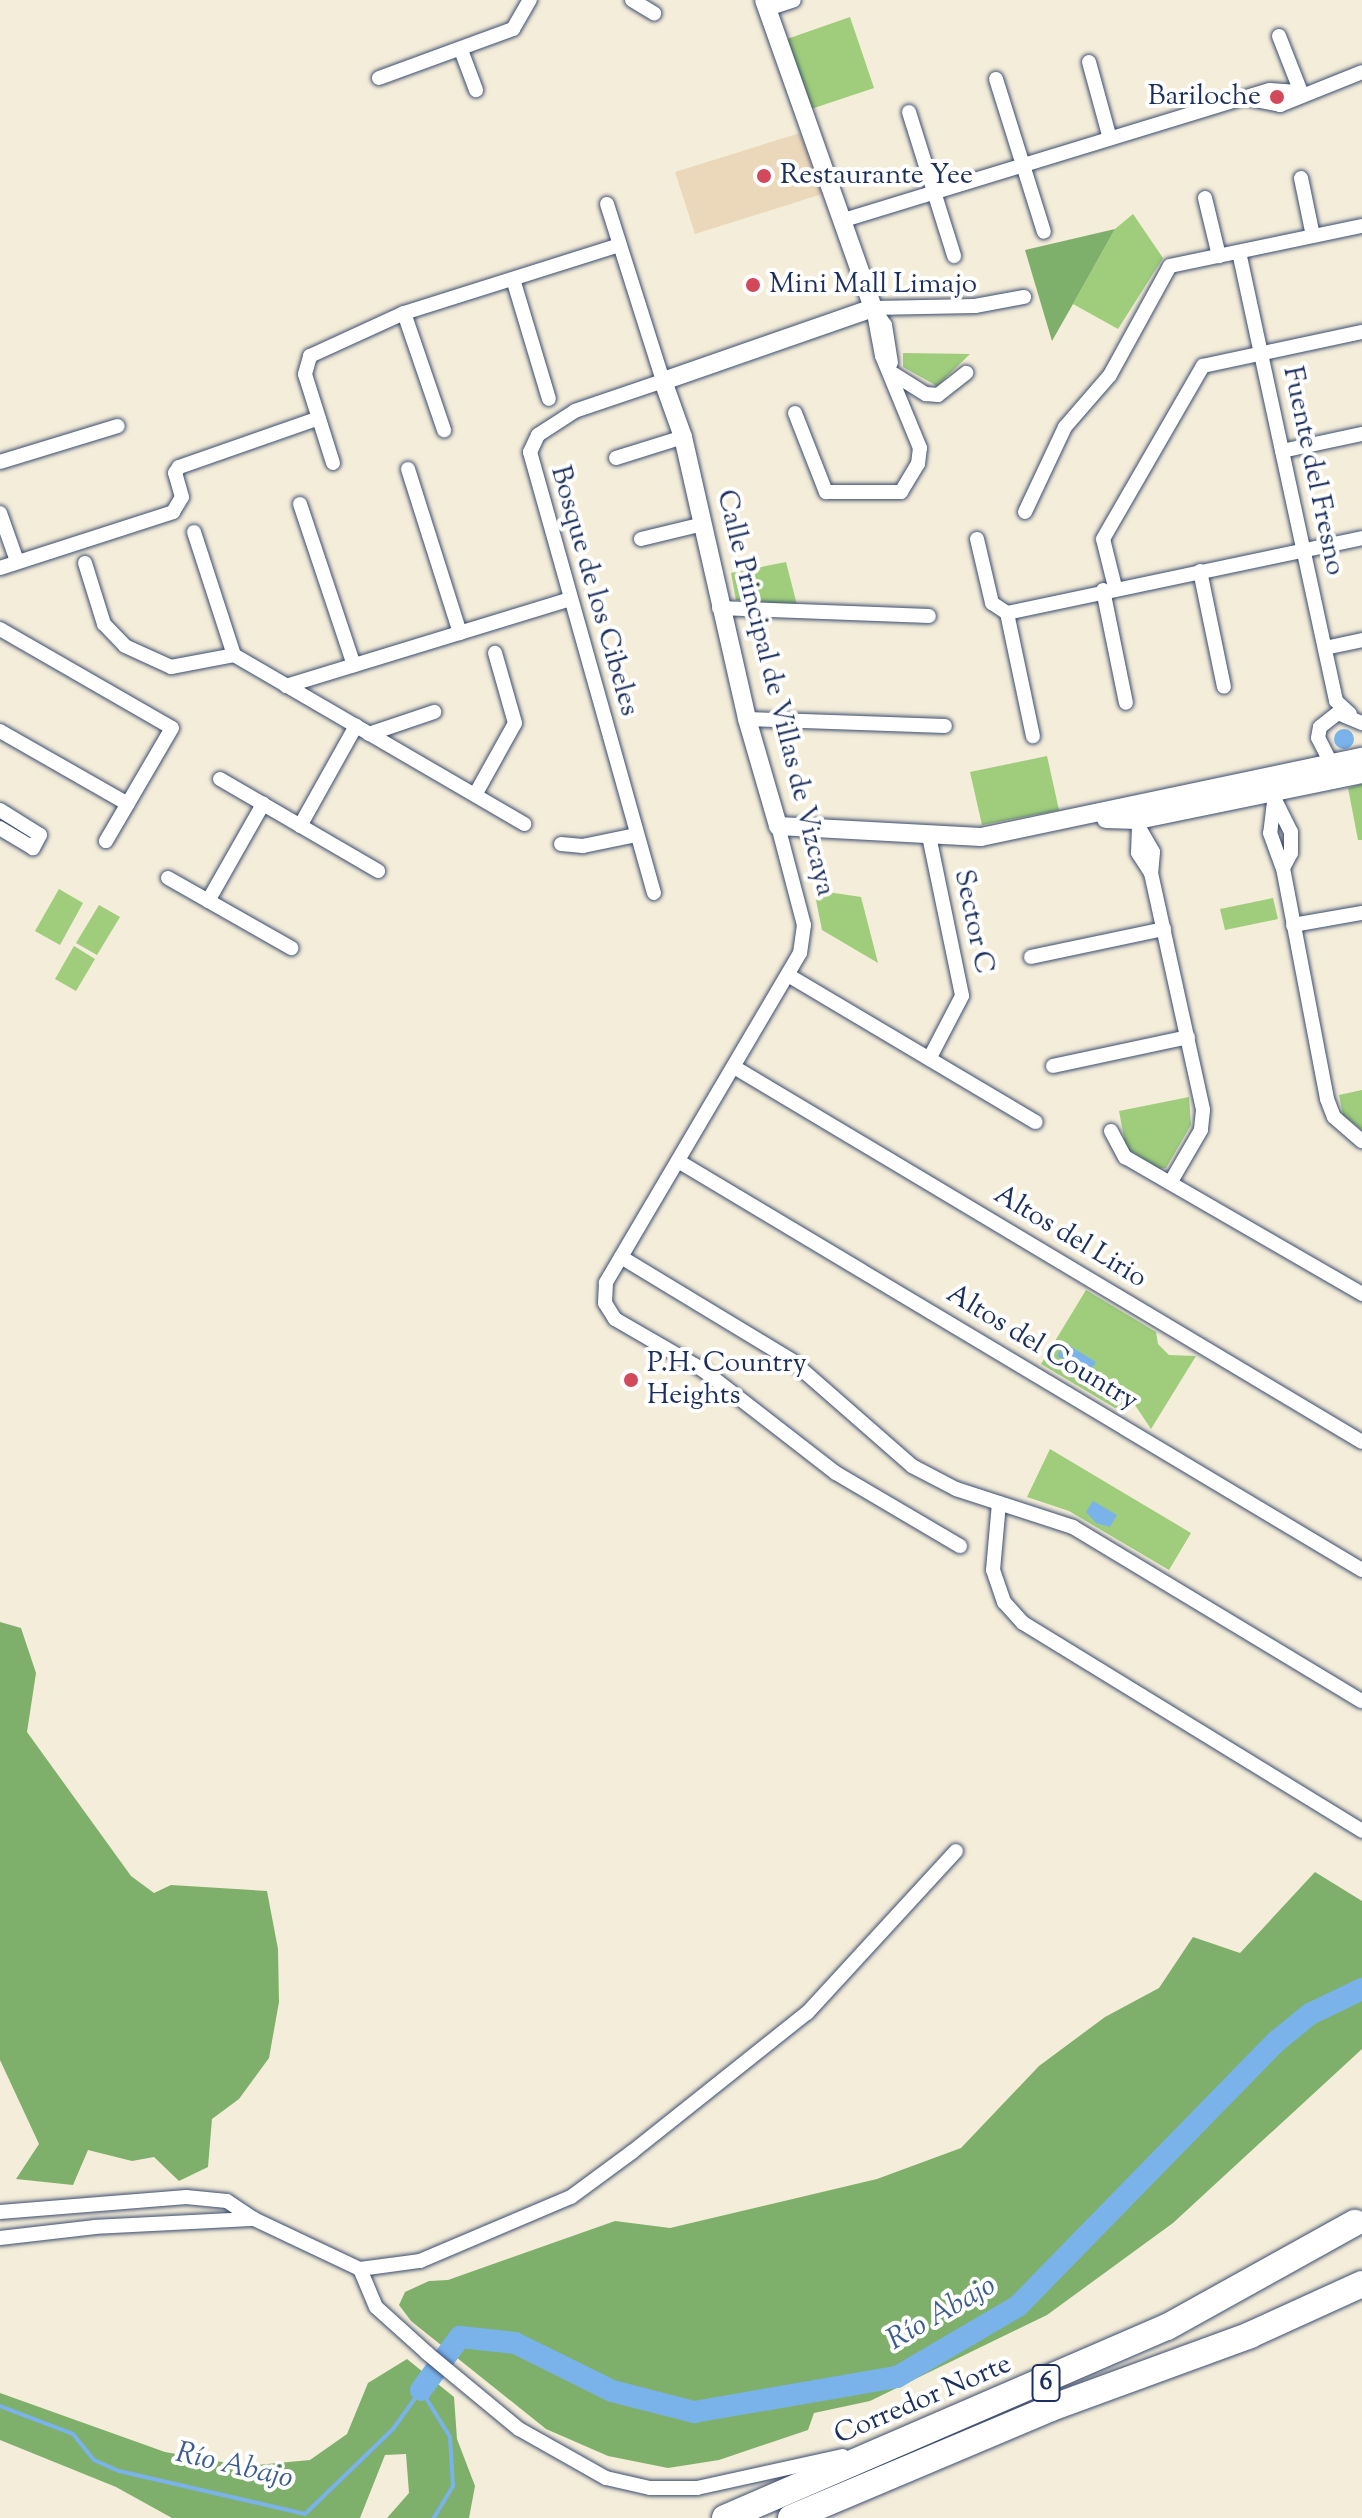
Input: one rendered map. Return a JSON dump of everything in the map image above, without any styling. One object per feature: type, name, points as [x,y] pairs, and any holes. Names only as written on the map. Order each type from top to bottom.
[{"type":"highway","name":"Corredor Norte","points":[[725,2518],[1167,2327],[1355,2223]]},
{"type":"highway","name":"Corredor Norte","points":[[791,2518],[1094,2391],[1250,2335],[1362,2284]]},
{"type":"street","points":[[379,78],[513,29],[530,0]]},
{"type":"street","points":[[632,0],[654,13]]},
{"type":"street","points":[[794,0],[765,4],[873,308],[885,325],[892,373],[920,456],[901,492],[893,496],[826,492],[795,413]]},
{"type":"street","points":[[1279,36],[1301,92]]},
{"type":"street","points":[[461,50],[476,90]]},
{"type":"street","points":[[1089,62],[1109,135]]},
{"type":"street","points":[[844,220],[1109,135],[1250,99],[1270,90],[1301,92],[1362,72]]},
{"type":"street","points":[[996,79],[1044,232]]},
{"type":"street","points":[[909,112],[954,256]]},
{"type":"street","points":[[1301,178],[1313,236]]},
{"type":"street","points":[[1205,198],[1219,256]]},
{"type":"street","name":"Calle Principal de Villas de Vizcaya","points":[[607,204],[683,437],[719,608],[804,925],[800,953],[606,1283],[605,1303],[615,1319],[703,1370],[836,1473],[960,1546]]},
{"type":"street","points":[[1025,512],[1065,427],[1110,375],[1161,276],[1170,266],[1362,226]]},
{"type":"street","points":[[333,463],[305,374],[310,356],[404,313],[620,245]]},
{"type":"street","name":"Fuente del Fresno","points":[[1239,252],[1336,701]]},
{"type":"street","points":[[513,279],[549,399]]},
{"type":"street","points":[[663,381],[873,308],[975,306],[1024,297]]},
{"type":"street","points":[[404,313],[444,430]]},
{"type":"street","points":[[1126,703],[1103,539],[1203,366],[1362,332]]},
{"type":"street","points":[[892,373],[926,394],[938,395],[966,373]]},
{"type":"street","name":"Bosque de los Cibeles","points":[[654,893],[568,600],[530,452],[538,435],[575,411],[663,381]]},
{"type":"street","points":[[0,568],[173,512],[182,497],[175,473],[179,467],[319,418]]},
{"type":"street","points":[[0,462],[118,426]]},
{"type":"street","points":[[1282,451],[1362,434]]},
{"type":"street","points":[[616,458],[683,437]]},
{"type":"street","points":[[408,469],[460,633]]},
{"type":"street","points":[[300,504],[354,665]]},
{"type":"street","points":[[0,513],[17,561]]},
{"type":"street","points":[[641,539],[703,524]]},
{"type":"street","points":[[194,532],[234,655],[524,824]]},
{"type":"street","points":[[1007,613],[1362,538]]},
{"type":"street","points":[[977,539],[992,603],[1007,613],[1033,736]]},
{"type":"street","points":[[85,563],[104,624],[125,646],[171,667],[234,655]]},
{"type":"street","points":[[1200,571],[1224,687]]},
{"type":"street","points":[[286,686],[568,600]]},
{"type":"street","points":[[719,608],[929,616]]},
{"type":"street","points":[[0,629],[172,728],[106,841]]},
{"type":"street","points":[[1325,648],[1362,640]]},
{"type":"street","points":[[475,795],[515,723],[495,653]]},
{"type":"street","points":[[307,679],[321,706]]},
{"type":"street","points":[[1334,771],[1318,738],[1336,701],[1356,719]]},
{"type":"street","points":[[300,826],[362,730],[434,712]]},
{"type":"street","points":[[1328,718],[1356,719]]},
{"type":"street","points":[[747,719],[945,726]]},
{"type":"street","points":[[0,731],[128,804]]},
{"type":"street","points":[[778,826],[981,837],[1088,819],[1138,819],[1272,791],[1334,771],[1362,758]]},
{"type":"street","points":[[1334,771],[1362,774]]},
{"type":"street","points":[[220,779],[378,871]]},
{"type":"street","points":[[1272,791],[1270,833],[1283,868],[1327,1099],[1334,1117],[1362,1141]]},
{"type":"street","points":[[208,901],[263,804]]},
{"type":"street","points":[[0,810],[40,835],[33,848],[0,828]]},
{"type":"street","points":[[1138,819],[1153,852],[1151,873],[1188,1037],[1203,1120],[1170,1183]]},
{"type":"street","points":[[561,844],[583,846],[636,835]]},
{"type":"street","name":"Sector C","points":[[929,836],[962,996],[929,1059]]},
{"type":"street","points":[[168,878],[291,948]]},
{"type":"street","points":[[1293,925],[1362,913]]},
{"type":"street","points":[[1031,957],[1164,929]]},
{"type":"street","points":[[788,975],[1036,1122]]},
{"type":"street","points":[[1053,1066],[1188,1037]]},
{"type":"street","name":"Altos del Lirio","points":[[734,1067],[1362,1442]]},
{"type":"street","points":[[1111,1131],[1125,1157],[1362,1294]]},
{"type":"street","name":"Altos del Country","points":[[678,1161],[1362,1570]]},
{"type":"street","points":[[621,1257],[791,1360],[912,1466],[999,1503],[1073,1527],[1362,1701]]},
{"type":"street","points":[[999,1503],[993,1570],[1004,1602],[1023,1623],[1362,1831]]},
{"type":"street","points":[[0,2212],[186,2197],[227,2201],[254,2219],[360,2269],[420,2261],[571,2197],[807,2013],[956,1851]]},
{"type":"street","points":[[0,2238],[110,2226],[254,2219]]},
{"type":"street","points":[[360,2269],[376,2307],[427,2353],[568,2461],[606,2478],[650,2488],[697,2488],[904,2443]]},
{"type":"shaded area","points":[[800,133],[822,194],[695,234],[675,172]]},
{"type":"green space","points":[[850,17],[874,88],[811,109],[787,39]]},
{"type":"green space","points":[[1133,214],[1163,258],[1118,329],[1073,304],[1115,229]]},
{"type":"green space","points":[[1115,229],[1073,304],[1052,341],[1025,250]]},
{"type":"green space","points":[[903,353],[970,354],[937,386],[903,367]]},
{"type":"green space","points":[[786,562],[797,605],[736,600],[731,573]]},
{"type":"green space","points":[[1047,756],[1059,810],[982,825],[970,772]]},
{"type":"green space","points":[[1362,784],[1362,840],[1358,840],[1348,788]]},
{"type":"green space","points":[[59,889],[83,903],[60,945],[35,931]]},
{"type":"green space","points":[[814,890],[861,897],[878,963],[822,930]]},
{"type":"green space","points":[[1273,898],[1278,919],[1225,930],[1220,909]]},
{"type":"green space","points":[[99,905],[120,917],[97,955],[76,943]]},
{"type":"green space","points":[[74,946],[95,959],[76,991],[55,979]]},
{"type":"green space","points":[[1362,1090],[1362,1130],[1343,1115],[1339,1095]]},
{"type":"green space","points":[[1189,1097],[1191,1125],[1166,1168],[1160,1169],[1126,1148],[1119,1111]]},
{"type":"green space","points":[[1086,1290],[1156,1332],[1158,1344],[1169,1355],[1196,1356],[1151,1429],[1135,1405],[1115,1408],[1041,1364]]},
{"type":"green space","points":[[1050,1449],[1191,1533],[1169,1570],[1069,1511],[1027,1497]]},
{"type":"green space","points":[[0,1622],[21,1628],[36,1673],[27,1732],[131,1876],[154,1893],[171,1885],[267,1891],[278,1949],[279,2002],[269,2058],[239,2099],[212,2119],[208,2167],[179,2181],[154,2157],[132,2161],[88,2150],[73,2185],[16,2179],[39,2144],[0,2060]]},
{"type":"green space","points":[[1315,1872],[1362,1901],[1362,2049],[1173,2223],[1047,2315],[870,2401],[814,2413],[808,2430],[719,2460],[668,2468],[608,2456],[546,2429],[411,2321],[399,2305],[405,2292],[429,2281],[448,2280],[615,2221],[670,2228],[877,2179],[961,2148],[1039,2066],[1105,2017],[1159,1988],[1193,1937],[1240,1953]]},
{"type":"green space","points":[[407,2359],[454,2397],[457,2439],[475,2486],[469,2518],[387,2518],[409,2493],[406,2454],[385,2455],[360,2518],[172,2518],[116,2487],[0,2440],[0,2393],[165,2452],[245,2466],[310,2460],[347,2434],[368,2383]]},
{"type":"water","points":[[1340,729],[1348,729],[1354,739],[1348,749],[1340,749],[1334,743],[1334,735]]},
{"type":"water","points":[[1065,1343],[1096,1362],[1088,1375],[1057,1356]]},
{"type":"water","points":[[1093,1501],[1117,1515],[1110,1527],[1096,1523],[1086,1512]]},
{"type":"waterway","name":"Río Abajo","points":[[421,2390],[460,2337],[515,2343],[612,2391],[694,2412],[897,2377],[1018,2306],[1277,2041],[1310,2014],[1362,1989]]},
{"type":"waterway","name":"Río Abajo","points":[[0,2406],[73,2434],[94,2460],[119,2471],[305,2514],[393,2429],[421,2390],[450,2437],[453,2486],[434,2518]]},
{"type":"place","name":"Bariloche","points":[[1277,97]]},
{"type":"place","name":"Restaurante Yee","points":[[764,176]]},
{"type":"place","name":"Mini Mall Limajo","points":[[753,285]]},
{"type":"place","name":"P.H. Country Heights","points":[[631,1380]]}]
